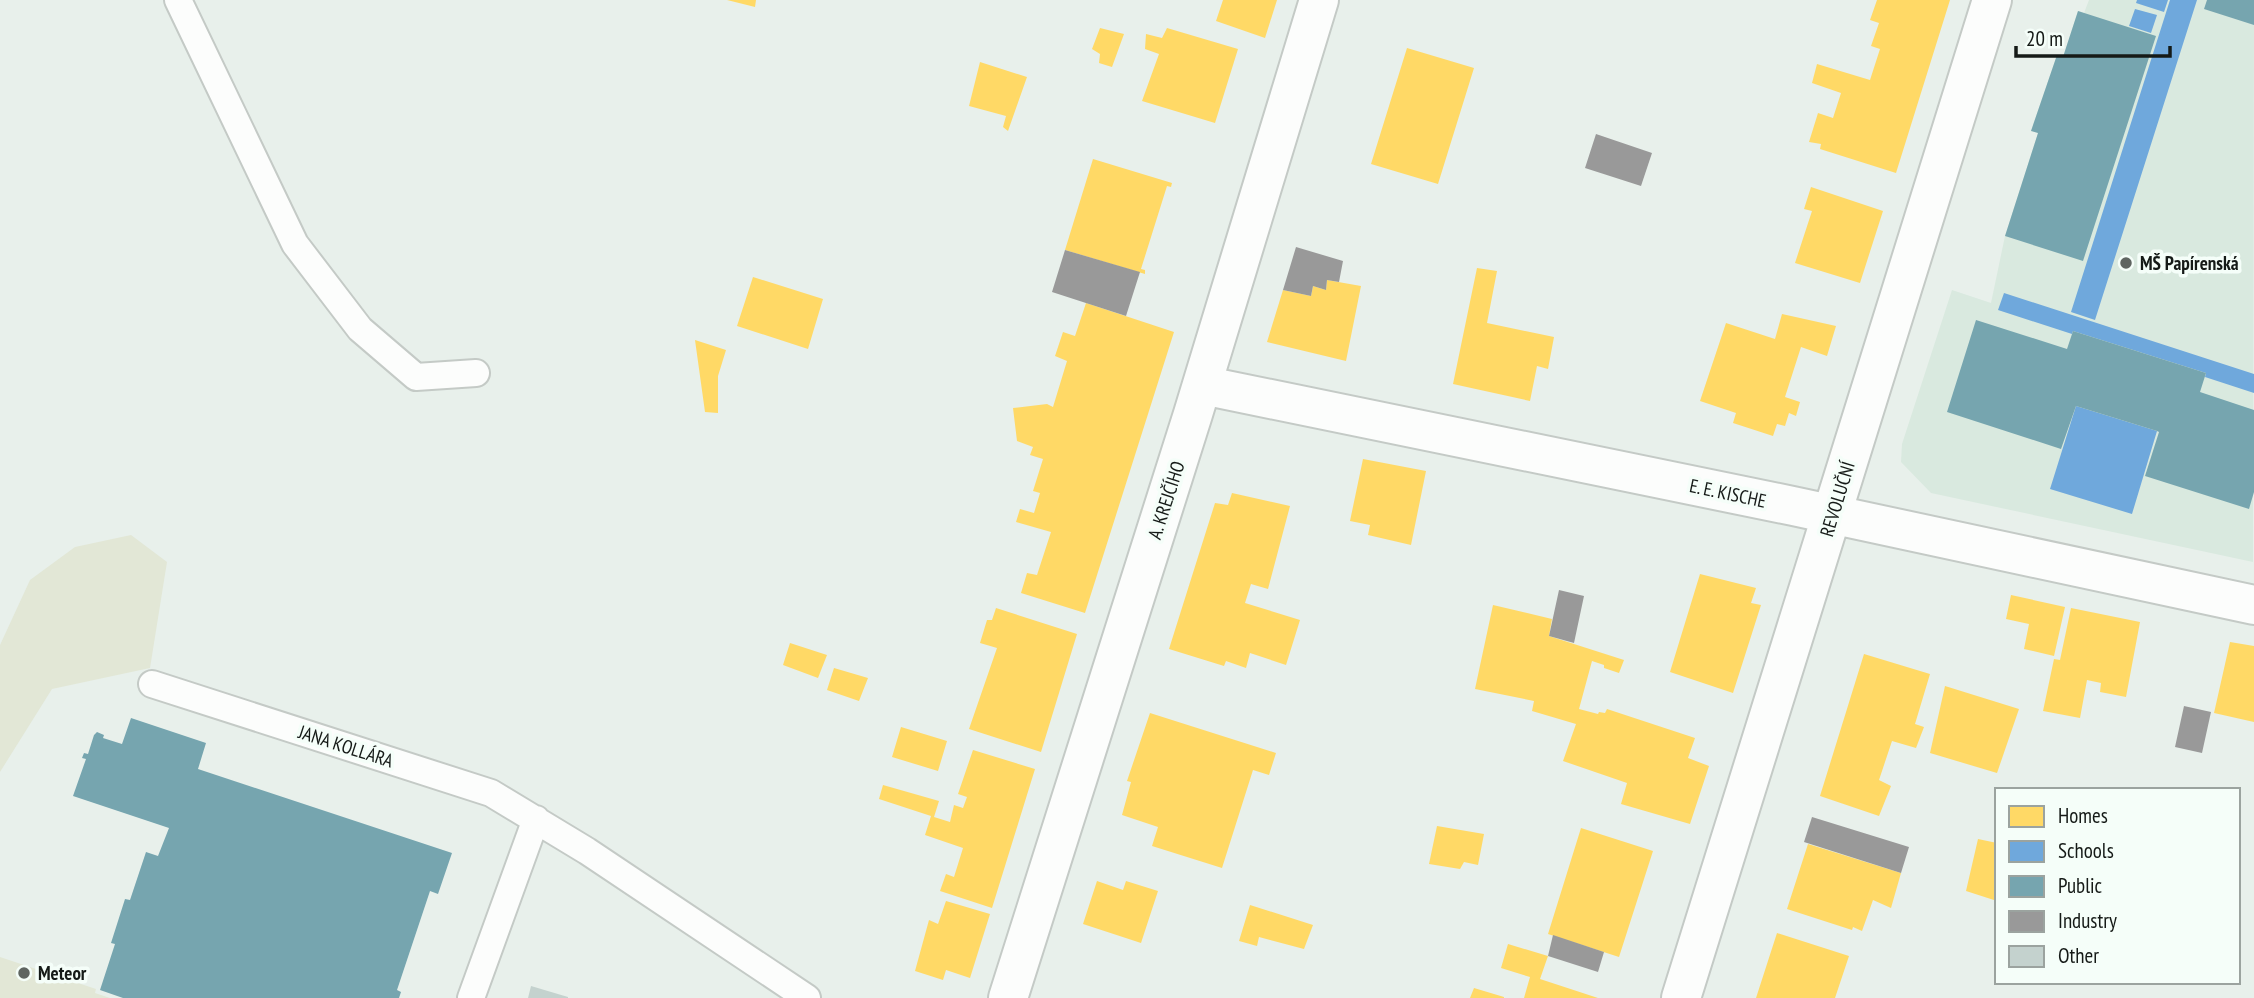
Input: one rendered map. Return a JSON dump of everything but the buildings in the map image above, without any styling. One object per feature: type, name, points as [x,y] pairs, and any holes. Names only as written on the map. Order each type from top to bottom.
[{"type":"street","name":"A. KREJČÍHO","points":[[1008,998],[1202,385],[1319,0]]},
{"type":"street","name":"REVOLUČNÍ","points":[[1681,998],[1992,0]]},
{"type":"street","name":"E. E. KISCHE","points":[[1202,385],[2254,605]]},
{"type":"lane","points":[[178,0],[295,244],[360,329],[416,377],[476,373]]},
{"type":"lane","name":"JANA KOLLÁRA","points":[[152,684],[491,793],[587,850],[807,998]]},
{"type":"lane","points":[[471,998],[536,819]]},
{"type":"shaded area","name":"MŠ Papírenská","points":[[2089,0],[2254,0],[2253,562],[1931,493],[1901,462],[1902,444],[1952,290],[1991,303],[2005,236],[2038,133],[2031,131],[2057,55],[2063,57],[2078,11],[2084,13]]},
{"type":"green space","points":[[131,535],[167,562],[150,668],[52,689],[0,772],[0,645],[30,580],[75,547]]},
{"type":"green space","name":"Meteor","points":[[0,957],[96,989],[95,993],[110,998],[0,998]]},
{"type":"place","name":"MŠ Papírenská","points":[[2126,263]]},
{"type":"place","name":"Meteor","points":[[24,973]]}]
